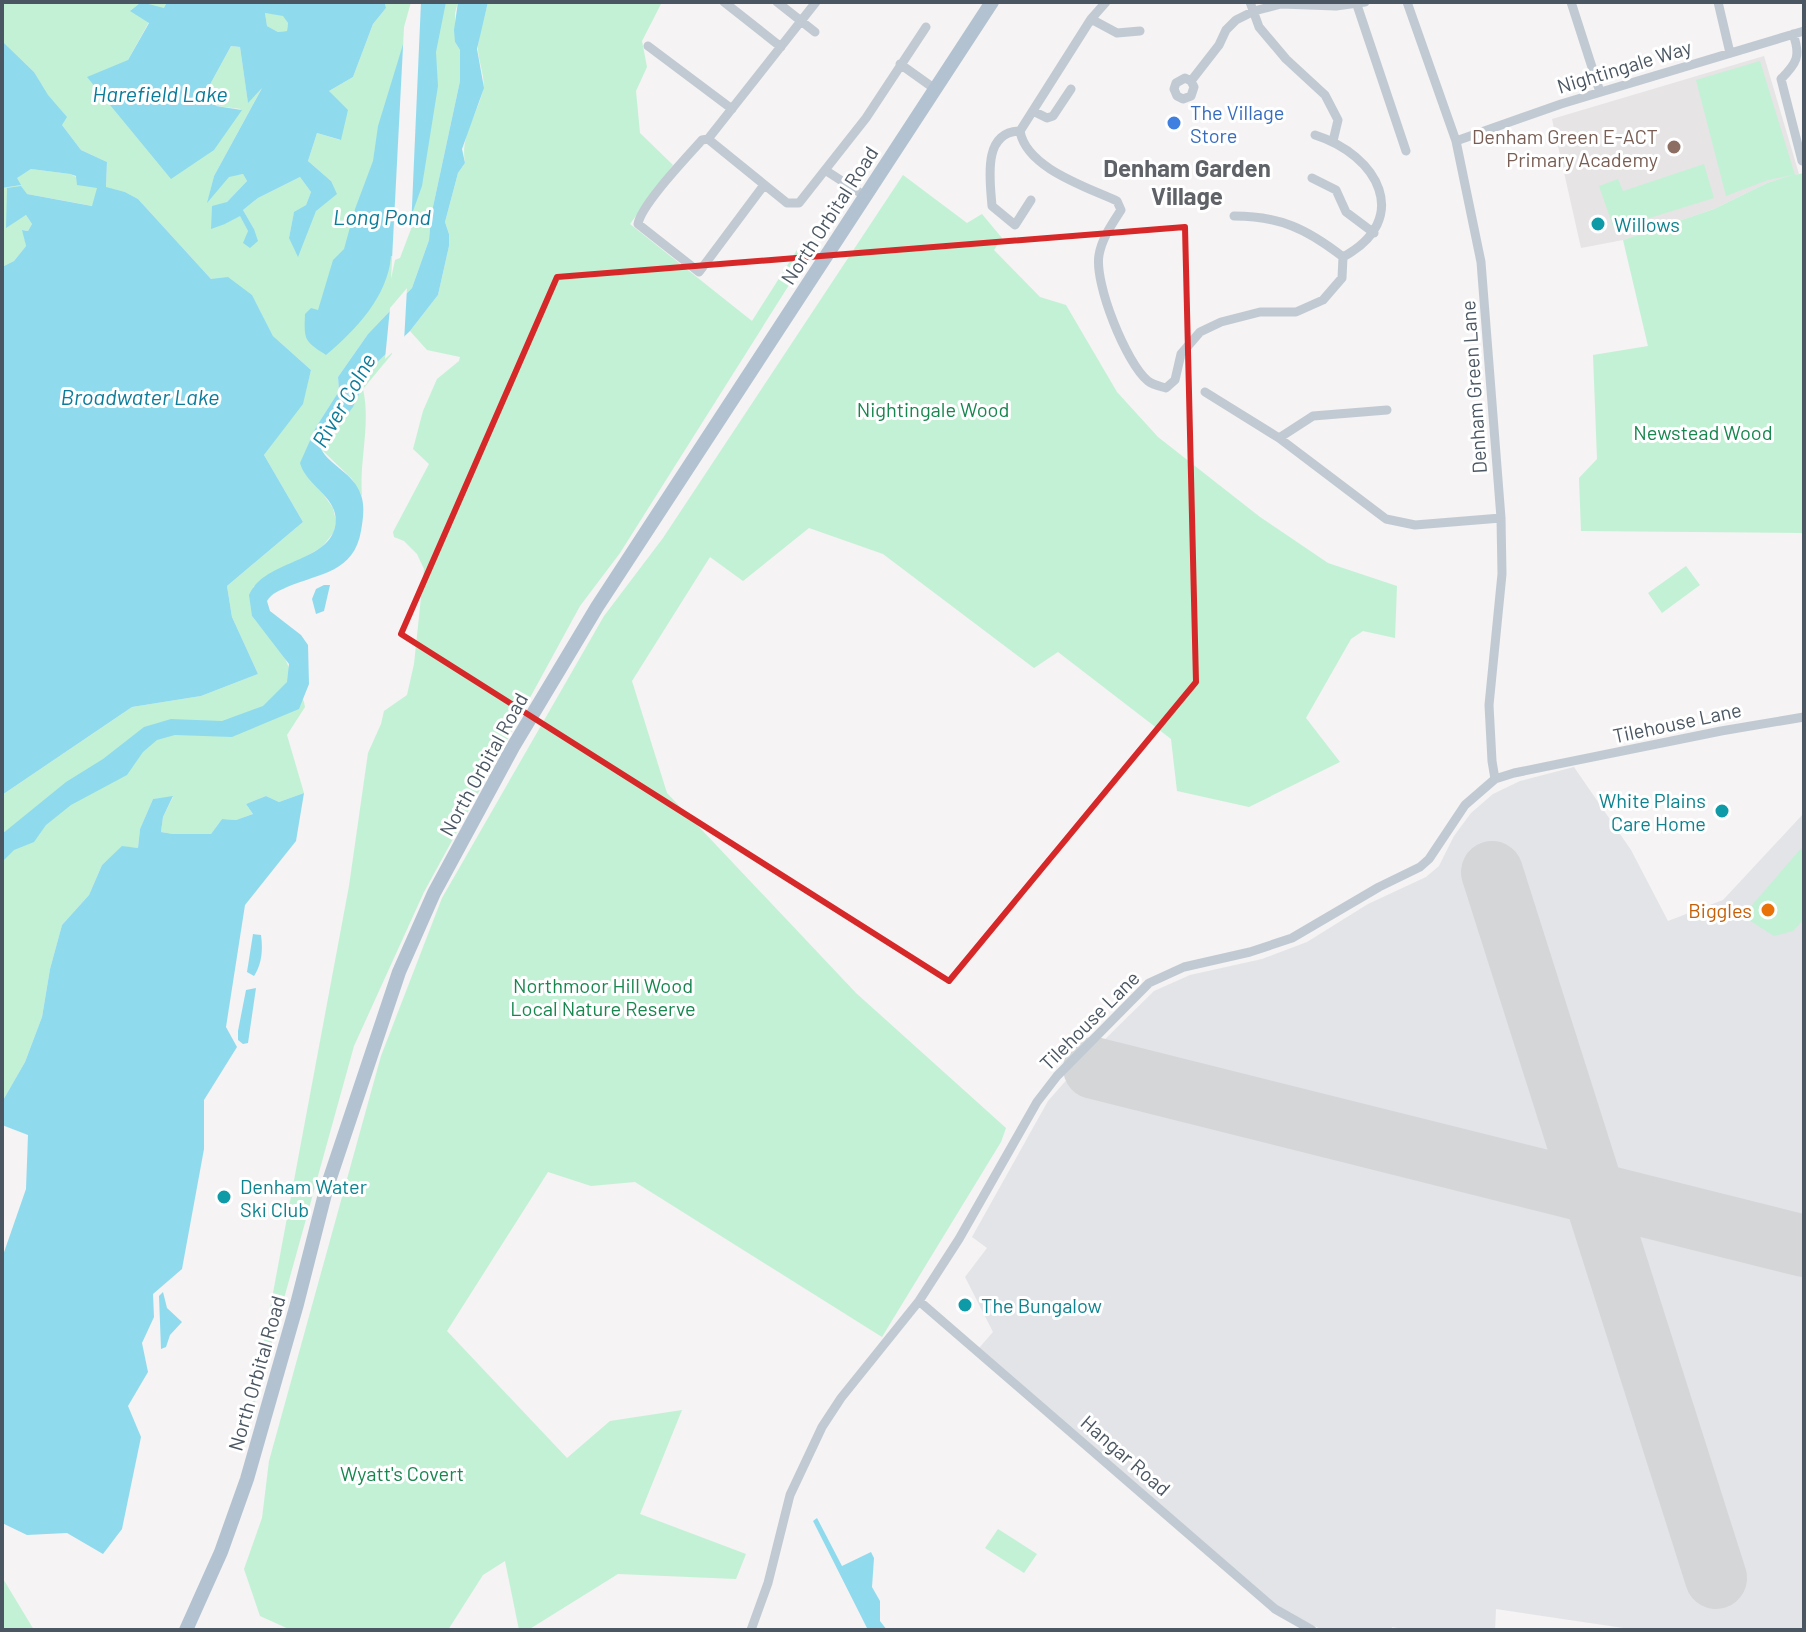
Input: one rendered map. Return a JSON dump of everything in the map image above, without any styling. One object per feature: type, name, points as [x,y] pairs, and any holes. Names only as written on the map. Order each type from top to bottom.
[{"type":"main road","name":"North Orbital Road","points":[[186,1630],[221,1552],[247,1479],[326,1190],[399,972],[434,893],[513,747],[597,607],[992,2]]},
{"type":"street","points":[[724,2],[781,47]]},
{"type":"street","points":[[777,2],[815,32]]},
{"type":"street","points":[[764,185],[699,272],[638,224],[639,217],[666,182],[702,140],[708,139],[816,2]]},
{"type":"street","points":[[1106,2],[1091,19],[1020,131],[1022,142],[1031,155],[1061,175],[1117,201],[1121,210],[1105,235],[1098,257],[1115,329],[1136,368],[1151,384],[1166,388],[1175,380],[1181,354],[1205,329],[1260,312],[1296,312],[1323,300],[1342,278],[1343,257]]},
{"type":"street","name":"Denham Green Lane","points":[[1407,2],[1456,141],[1481,262],[1501,518],[1502,574],[1489,705],[1495,779]]},
{"type":"street","points":[[1571,2],[1600,92]]},
{"type":"street","points":[[1718,2],[1730,53]]},
{"type":"street","points":[[1191,81],[1219,45],[1226,30],[1252,6],[1361,4],[1406,151]]},
{"type":"street","points":[[1252,6],[1259,27],[1269,40],[1325,95],[1338,120],[1333,141]]},
{"type":"street","points":[[1091,19],[1117,33],[1140,31]]},
{"type":"street","points":[[708,139],[787,203],[799,203],[866,118],[926,27]]},
{"type":"street","name":"Nightingale Way","points":[[1456,141],[1600,92],[1804,31]]},
{"type":"street","points":[[1793,34],[1799,52],[1796,64],[1781,79],[1802,161]]},
{"type":"street","points":[[648,46],[732,109]]},
{"type":"street","points":[[900,64],[935,89]]},
{"type":"street","points":[[1033,111],[1047,118],[1053,116],[1071,89]]},
{"type":"street","points":[[1020,131],[1000,137],[991,153],[992,206],[1015,225],[1031,200]]},
{"type":"street","points":[[1315,135],[1354,153],[1371,170],[1380,194],[1380,214],[1374,233],[1360,248],[1343,257]]},
{"type":"street","points":[[825,170],[865,196]]},
{"type":"street","points":[[1312,178],[1336,190],[1346,212],[1374,233]]},
{"type":"street","points":[[1234,216],[1275,219],[1316,236],[1343,257]]},
{"type":"street","points":[[1205,392],[1279,438],[1386,519],[1415,525],[1501,518]]},
{"type":"street","points":[[1279,438],[1313,416],[1387,410]]},
{"type":"street","name":"Tilehouse Lane","points":[[751,1630],[768,1583],[790,1495],[822,1427],[841,1398],[919,1301],[959,1239],[1037,1102],[1057,1076],[1138,992],[1161,976],[1184,967],[1250,952],[1292,938],[1420,867],[1429,859],[1465,805],[1495,779],[1721,731],[1804,717]]},
{"type":"street","name":"Hangar Road","points":[[919,1301],[1275,1609],[1312,1630]]},
{"type":"highlighted area","points":[[1185,227],[1196,682],[949,981],[401,634],[557,277]]},
{"type":"shaded area","name":"Denham Green E-ACT Primary Academy","points":[[1764,56],[1799,174],[1767,183],[1714,209],[1623,240],[1581,248],[1552,119]]},
{"type":"shaded area","points":[[1574,767],[1631,850],[1668,921],[1723,900],[1804,813],[1804,1630],[1637,1630],[1496,1609],[1495,1630],[1398,1630],[1392,1627],[1391,1630],[1323,1630],[1286,1613],[979,1348],[993,1332],[965,1277],[987,1248],[972,1237],[1048,1101],[1085,1059],[1154,991],[1190,975],[1262,959],[1307,942],[1368,904],[1426,877],[1439,866],[1454,836],[1471,813],[1493,794],[1520,781]]},
{"type":"green space","points":[[2,2],[141,2],[131,10],[149,22],[128,60],[230,126],[241,109],[216,106],[207,90],[231,46],[240,47],[248,102],[264,84],[214,176],[208,201],[229,176],[243,174],[247,181],[227,202],[225,224],[240,215],[248,231],[247,236],[254,229],[243,210],[258,198],[300,177],[311,192],[306,205],[294,213],[289,238],[316,211],[331,181],[308,161],[317,133],[340,140],[329,91],[353,77],[373,24],[386,8],[385,2],[458,2],[455,42],[460,50],[460,81],[431,216],[429,240],[412,288],[368,334],[338,377],[339,391],[316,427],[301,463],[333,508],[336,521],[334,532],[322,547],[253,587],[252,616],[283,654],[304,702],[305,707],[287,735],[304,793],[279,802],[266,796],[246,804],[253,814],[236,820],[222,819],[211,834],[161,832],[163,817],[173,797],[153,799],[140,829],[138,848],[122,847],[102,865],[89,895],[62,925],[42,1017],[25,1062],[2,1102],[2,795],[132,707],[201,696],[258,674],[232,617],[227,586],[303,522],[264,455],[302,404],[311,370],[273,336],[252,296],[211,279],[138,199],[106,188],[107,162],[81,150],[62,125],[34,72],[2,41]]},
{"type":"green space","points":[[141,2],[167,2],[165,9]]},
{"type":"green space","points":[[488,2],[662,2],[642,41],[647,67],[636,91],[640,133],[673,165],[630,224],[752,321],[797,250],[813,247],[620,553],[580,606],[424,892],[354,1046],[247,1432],[349,886],[368,753],[384,711],[407,695],[414,664],[424,569],[417,554],[404,541],[394,537],[393,532],[429,464],[413,449],[423,411],[437,379],[460,357],[427,350],[410,331],[438,295],[449,246],[445,222],[458,173],[465,163],[467,135],[483,90],[478,46]]},
{"type":"green space","points":[[265,13],[283,15],[288,23],[287,31],[278,32],[267,26]]},
{"type":"green space","name":"Newstead Wood","points":[[1760,61],[1795,175],[1804,173],[1804,533],[1581,531],[1579,478],[1597,459],[1593,355],[1648,346],[1623,240],[1714,209],[1767,183],[1793,175],[1768,180],[1726,196],[1696,80]]},
{"type":"green space","points":[[1704,164],[1714,198],[1614,229],[1599,186],[1618,179],[1623,191]]},
{"type":"green space","points":[[31,169],[70,174],[98,187],[93,206],[27,194],[6,227],[26,215],[32,224],[28,231],[23,230],[26,246],[14,261],[2,267],[2,188],[20,185],[16,178]]},
{"type":"green space","points":[[903,175],[967,223],[982,214],[1002,238],[994,250],[1040,297],[1066,305],[1117,392],[1158,437],[1260,517],[1328,563],[1397,586],[1395,638],[1363,631],[1351,639],[1306,718],[1340,762],[1249,807],[1177,791],[1171,739],[1058,652],[1034,668],[883,554],[809,528],[743,581],[710,557],[632,681],[667,793],[856,993],[1006,1128],[1001,1142],[882,1337],[635,1182],[591,1186],[548,1172],[447,1331],[567,1458],[610,1421],[682,1410],[640,1514],[746,1554],[736,1579],[618,1574],[528,1630],[519,1630],[505,1561],[483,1575],[448,1630],[291,1630],[260,1616],[244,1569],[262,1518],[269,1461],[381,1056],[442,898],[604,616],[663,538]]},
{"type":"green space","points":[[391,347],[392,354],[363,389],[366,416],[362,496],[352,479],[321,449],[353,406],[371,368]]},
{"type":"green space","points":[[1686,566],[1700,585],[1662,613],[1648,593]]},
{"type":"green space","points":[[1804,845],[1804,919],[1793,931],[1774,936],[1749,920],[1747,911]]},
{"type":"green space","points":[[998,1529],[1037,1554],[1024,1573],[985,1548]]},
{"type":"green space","points":[[2,1577],[34,1630],[2,1630]]},
{"type":"water","name":"Harefield Lake","points":[[141,2],[164,8],[167,2],[385,3],[386,8],[373,24],[353,77],[329,91],[348,110],[341,140],[317,133],[308,161],[331,181],[337,194],[316,211],[298,257],[289,238],[294,212],[306,205],[311,192],[300,177],[258,198],[243,210],[258,241],[250,248],[243,243],[248,231],[240,216],[211,229],[212,206],[227,202],[247,181],[243,174],[229,177],[207,203],[214,176],[262,88],[248,103],[240,47],[231,46],[207,90],[216,106],[242,110],[214,150],[171,179],[87,77],[128,60],[149,23],[130,11]],"holes":[[[265,13],[283,16],[288,23],[287,31],[278,32],[267,26]]]},
{"type":"water","name":"Long Pond","points":[[416,2],[446,2],[436,52],[438,86],[422,186],[397,256],[391,256],[389,271],[377,298],[359,323],[326,355],[307,339],[305,314],[311,308],[318,310],[333,260],[344,249],[373,161],[378,126]]},
{"type":"water","name":"River Colne","points":[[458,2],[488,2],[477,49],[484,88],[462,149],[465,163],[458,173],[445,222],[449,246],[438,295],[410,331],[371,368],[353,407],[321,449],[353,481],[361,495],[363,518],[357,545],[351,555],[334,569],[281,590],[267,601],[270,611],[301,635],[308,645],[309,684],[299,709],[232,737],[175,735],[157,740],[143,752],[127,775],[71,805],[46,825],[34,842],[14,850],[2,862],[2,834],[66,782],[103,759],[144,727],[171,719],[222,721],[263,706],[287,682],[289,664],[252,616],[249,595],[268,575],[320,548],[330,539],[335,527],[333,508],[300,463],[316,427],[339,391],[338,377],[368,334],[412,288],[429,240],[431,216],[460,81],[460,50],[455,42],[454,30]]},
{"type":"water","name":"Broadwater Lake","points":[[2,41],[34,72],[67,117],[62,125],[81,150],[107,162],[106,187],[138,199],[211,279],[228,277],[252,295],[273,336],[311,370],[303,404],[264,455],[303,522],[227,586],[232,617],[258,674],[201,696],[132,707],[2,795],[2,267],[14,261],[26,246],[22,230],[28,231],[32,224],[26,215],[6,228],[7,188],[21,186],[27,194],[92,206],[97,188],[77,185],[76,176],[70,174],[31,169],[17,178],[21,185],[2,188]]},
{"type":"water","points":[[330,585],[324,611],[316,614],[312,599],[316,589]]},
{"type":"water","points":[[304,793],[296,841],[245,905],[226,1027],[237,1047],[204,1100],[204,1149],[182,1269],[153,1294],[154,1317],[142,1343],[148,1372],[128,1406],[141,1437],[122,1529],[103,1554],[67,1533],[27,1535],[2,1523],[2,1258],[26,1189],[28,1135],[2,1125],[2,1102],[25,1062],[42,1017],[62,925],[89,895],[102,865],[122,846],[138,848],[140,829],[153,799],[173,796],[163,817],[161,832],[211,834],[222,819],[236,820],[253,814],[246,804],[266,796],[279,802]]},
{"type":"water","points":[[253,934],[261,935],[262,946],[254,976],[247,972]]},
{"type":"water","points":[[256,988],[248,1043],[243,1044],[238,1040],[238,1031],[246,990]]},
{"type":"water","points":[[163,1292],[167,1308],[182,1322],[170,1335],[166,1347],[161,1349],[159,1296]]},
{"type":"water","points":[[817,1518],[842,1566],[871,1552],[874,1558],[872,1587],[880,1601],[880,1621],[887,1630],[868,1630],[813,1521]]},
{"type":"pier","points":[[411,2],[421,2],[411,229],[400,258],[395,260],[391,279],[404,27]]},
{"type":"pier","points":[[407,288],[404,342],[385,359],[390,308]]},
{"type":"runway","points":[[1492,872],[1716,1578]]},
{"type":"runway","points":[[1094,1068],[1804,1246]]},
{"type":"place","name":"The Village Store","points":[[1174,123]]},
{"type":"place","name":"Denham Green E-ACT Primary Academy","points":[[1674,147]]},
{"type":"place","name":"Willows","points":[[1598,224]]},
{"type":"place","name":"White Plains Care Home","points":[[1722,811]]},
{"type":"place","name":"Biggles","points":[[1768,910]]},
{"type":"place","name":"Denham Water Ski Club","points":[[224,1197]]},
{"type":"place","name":"The Bungalow","points":[[965,1305]]},
{"type":"district","name":"Denham Garden Village","points":[[1187,181]]},
{"type":"park label","name":"Nightingale Wood","points":[[933,409]]},
{"type":"park label","name":"Northmoor Hill Wood Local Nature Reserve","points":[[603,996]]},
{"type":"park label","name":"Wyatt's Covert","points":[[402,1473]]}]
